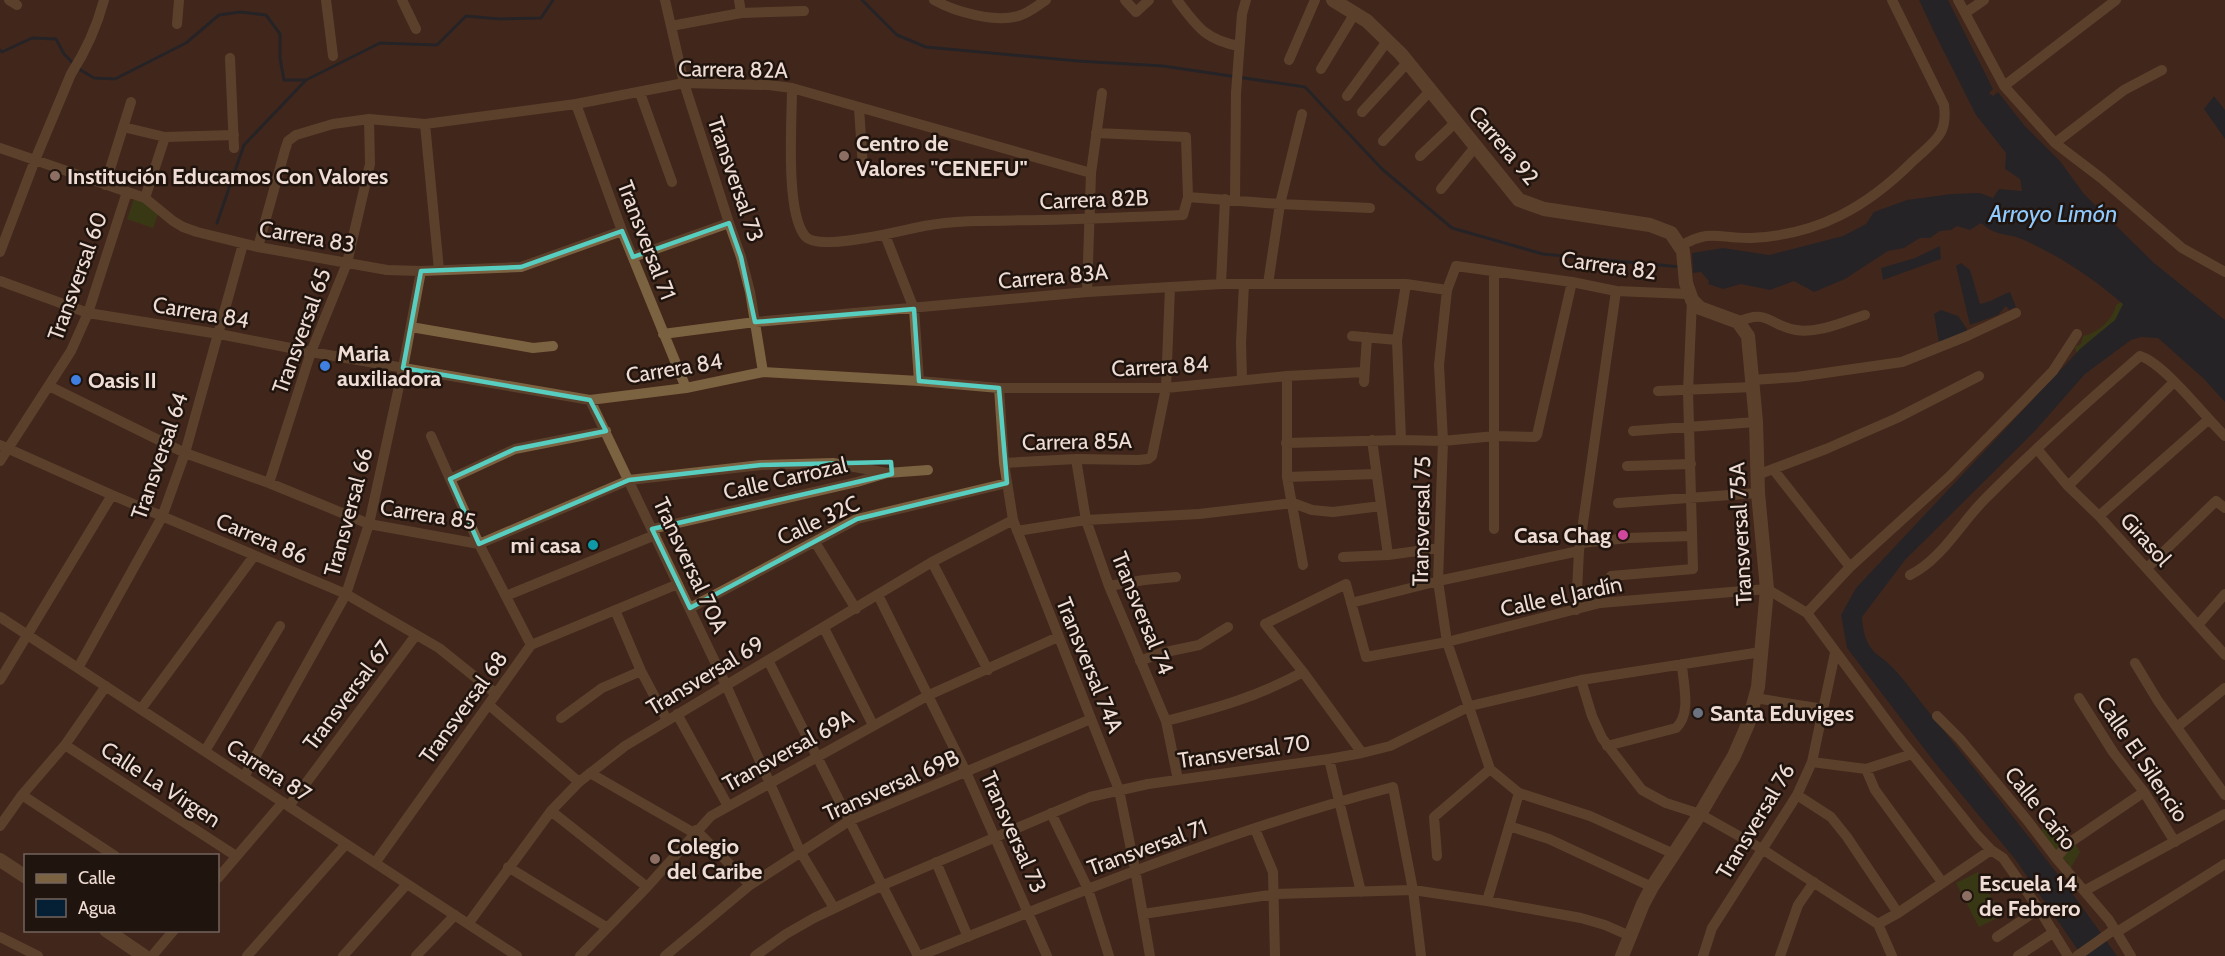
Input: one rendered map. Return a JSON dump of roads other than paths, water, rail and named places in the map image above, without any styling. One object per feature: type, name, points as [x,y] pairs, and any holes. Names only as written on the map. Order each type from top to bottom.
[{"type":"street","points":[[0,252],[34,160],[71,74],[80,61],[99,20],[104,0]]},
{"type":"street","points":[[177,24],[179,0]]},
{"type":"street","points":[[326,0],[333,56]]},
{"type":"street","points":[[402,0],[416,29]]},
{"type":"street","name":"Transversal 73","points":[[665,0],[684,83],[741,257],[763,372]]},
{"type":"street","points":[[739,0],[741,13]]},
{"type":"street","points":[[934,0],[994,19],[1022,15],[1046,0]]},
{"type":"street","points":[[954,8],[965,0]]},
{"type":"street","points":[[1125,0],[1136,12],[1149,0]]},
{"type":"street","points":[[1177,0],[1205,34],[1224,44],[1239,48]]},
{"type":"street","points":[[1221,284],[1230,200],[1239,48],[1242,14],[1246,0]]},
{"type":"street","points":[[1289,60],[1315,0]]},
{"type":"street","name":"Carrera 92","points":[[1333,0],[1355,13],[1388,40],[1519,200],[1544,209],[1662,228],[1671,233],[1682,248]]},
{"type":"street","points":[[1611,576],[1693,569],[1688,292],[1682,248],[1692,239],[1708,234],[1749,238],[1778,236],[1818,227],[1844,214],[1896,179],[1942,133],[1946,121],[1944,105],[1892,0]]},
{"type":"street","points":[[1958,0],[2004,86],[2055,143],[2101,178],[2182,248],[2225,272]]},
{"type":"street","points":[[1965,13],[1984,0]]},
{"type":"street","points":[[2004,86],[2116,0]]},
{"type":"street","points":[[671,26],[741,13],[804,11]]},
{"type":"street","points":[[1321,69],[1355,13]]},
{"type":"street","points":[[1347,96],[1388,40]]},
{"type":"street","points":[[230,58],[234,148]]},
{"type":"street","points":[[1362,112],[1408,62]]},
{"type":"street","points":[[2055,143],[2124,90],[2162,70]]},
{"type":"street","name":"Carrera 82A","points":[[258,247],[288,141],[296,135],[333,124],[369,119],[425,124],[576,104],[684,83],[769,85],[792,88],[1091,173]]},
{"type":"street","name":"Carrera 82B","points":[[792,88],[791,178],[795,209],[803,235],[808,239],[846,242],[962,221],[1183,215],[1188,197]]},
{"type":"street","points":[[1383,141],[1431,90]]},
{"type":"street","points":[[640,93],[672,182]]},
{"type":"street","points":[[1087,292],[1091,173],[1102,93]]},
{"type":"street","points":[[105,185],[131,102]]},
{"type":"street","name":"Transversal 71","points":[[576,104],[622,231],[686,388]]},
{"type":"street","points":[[859,108],[863,168]]},
{"type":"street","points":[[1268,284],[1280,204],[1302,114]]},
{"type":"street","name":"Transversal 65","points":[[269,483],[311,352],[347,263],[370,164],[369,119]]},
{"type":"street","points":[[1420,156],[1456,122]]},
{"type":"street","points":[[425,124],[440,270]]},
{"type":"street","points":[[123,127],[165,137],[234,135]]},
{"type":"street","points":[[1096,133],[1186,137],[1188,197],[1370,208]]},
{"type":"street","points":[[145,198],[165,137]]},
{"type":"street","points":[[1441,189],[1476,146]]},
{"type":"street","name":"Carrera 83","points":[[0,148],[145,198],[183,227],[243,244],[387,270],[521,267],[622,231]]},
{"type":"street","name":"Transversal 60","points":[[0,461],[4,447],[49,386],[71,351],[88,313],[127,192]]},
{"type":"street","points":[[0,218],[11,222]]},
{"type":"street","points":[[633,257],[729,224]]},
{"type":"street","points":[[885,235],[914,309],[919,381]]},
{"type":"street","name":"Transversal 64","points":[[78,668],[162,517],[185,453],[243,244]]},
{"type":"street","name":"Carrera 82","points":[[1456,266],[1572,282],[1616,291],[1688,292],[1700,308],[1741,325]]},
{"type":"street","name":"Transversal 75","points":[[1456,266],[1447,290],[1439,365],[1443,441],[1438,581],[1447,642],[1490,769]]},
{"type":"street","name":"Transversal 66","points":[[244,777],[345,594],[369,524],[403,368],[421,271]]},
{"type":"street","points":[[1494,271],[1494,529]]},
{"type":"street","name":"Carrera 84","points":[[0,281],[88,313],[219,333],[311,352],[590,400],[686,388],[763,372],[999,388],[1166,388],[1287,376],[1364,377],[1366,337]]},
{"type":"street","points":[[1286,443],[1372,440],[1443,441],[1495,436],[1535,437],[1572,282]]},
{"type":"street","name":"Carrera 83A","points":[[663,334],[755,322],[1087,292],[1221,284],[1406,284],[1447,290]]},
{"type":"street","points":[[1242,380],[1244,284]]},
{"type":"street","points":[[1401,440],[1397,340],[1406,284]]},
{"type":"street","points":[[1166,388],[1170,287]]},
{"type":"street","points":[[1576,610],[1580,547],[1616,291]]},
{"type":"street","points":[[1658,391],[1688,391],[1752,384],[1902,362],[2016,313]]},
{"type":"street","points":[[1741,325],[1749,317],[1760,315],[1796,330],[1835,325],[1865,315]]},
{"type":"street","name":"Transversal 75A","points":[[1623,956],[1652,887],[1700,814],[1734,756],[1748,724],[1755,698],[1767,590],[1748,336],[1741,325]]},
{"type":"street","points":[[411,327],[533,348],[553,346]]},
{"type":"street","points":[[1806,613],[1850,567],[1949,477],[2022,403],[2053,370],[2077,334]]},
{"type":"street","points":[[1352,336],[1397,340]]},
{"type":"street","points":[[1910,575],[1932,559],[1983,500],[2057,428],[2140,356],[2149,359],[2174,382],[2225,436]]},
{"type":"street","points":[[1287,376],[1287,477],[1303,564]]},
{"type":"street","points":[[1757,475],[1826,449],[1897,418],[1979,376]]},
{"type":"street","points":[[2068,486],[2174,382]]},
{"type":"street","name":"Carrera 85","points":[[49,386],[185,453],[269,483],[369,524],[479,544],[629,480],[761,465],[833,464],[887,473]]},
{"type":"street","name":"Transversal 74A","points":[[999,388],[1004,463],[1015,525],[1119,790],[1150,956]]},
{"type":"street","name":"Carrera 85A","points":[[1004,463],[1076,459],[1148,459],[1152,456],[1166,388]]},
{"type":"street","name":"Transversal 70A","points":[[590,400],[726,684],[800,851],[834,908]]},
{"type":"street","points":[[2099,516],[2208,420]]},
{"type":"street","points":[[1633,431],[1756,422]]},
{"type":"street","points":[[450,479],[515,449],[606,431]]},
{"type":"street","name":"Transversal 68","points":[[375,862],[531,645],[479,544],[431,436]]},
{"type":"street","points":[[1372,440],[1388,555]]},
{"type":"street","name":"Carrera 86","points":[[4,447],[345,594],[439,648],[495,693]]},
{"type":"street","name":"Girasol","points":[[2037,449],[2068,486],[2099,516],[2225,656]]},
{"type":"street","name":"Transversal 74","points":[[1076,459],[1086,520],[1109,586],[1166,721],[1178,780]]},
{"type":"street","points":[[1627,466],[1691,464]]},
{"type":"street","points":[[1773,469],[1850,567]]},
{"type":"street","name":"Calle Carrozal","points":[[506,596],[654,532],[887,473],[928,470]]},
{"type":"street","points":[[1287,477],[1376,474]]},
{"type":"street","name":"Calle 32C","points":[[690,608],[857,519],[1007,483]]},
{"type":"street","points":[[1617,503],[1758,493]]},
{"type":"street","points":[[0,680],[112,495]]},
{"type":"street","points":[[2147,568],[2216,501],[2225,508]]},
{"type":"street","points":[[1293,503],[1312,510],[1334,512],[1381,506]]},
{"type":"street","name":"Transversal 69","points":[[468,924],[551,811],[590,773],[625,746],[667,720],[932,562],[1015,525],[1199,514],[1293,503]]},
{"type":"street","points":[[1362,753],[1303,672],[1266,628],[1266,623],[1346,584],[1351,603],[1580,547],[1628,538],[1692,536]]},
{"type":"street","points":[[815,542],[856,609]]},
{"type":"street","points":[[1343,557],[1388,555],[1439,548]]},
{"type":"street","points":[[141,709],[254,556]]},
{"type":"street","points":[[932,562],[988,670]]},
{"type":"street","points":[[1109,586],[1176,577]]},
{"type":"street","points":[[531,645],[678,584]]},
{"type":"street","points":[[1767,590],[1806,613],[1912,754],[1991,850],[2003,858],[2039,909],[2068,956]]},
{"type":"street","name":"Calle el Jardín","points":[[1351,603],[1366,657],[1447,642],[1600,603],[1767,590]]},
{"type":"street","points":[[2198,625],[2225,594]]},
{"type":"street","name":"Transversal 73","points":[[878,595],[966,772],[1047,956]]},
{"type":"street","points":[[615,610],[641,671],[667,720]]},
{"type":"street","name":"Carrera 87","points":[[0,617],[516,956]]},
{"type":"street","points":[[206,752],[280,626]]},
{"type":"street","points":[[1140,661],[1161,653],[1199,645],[1228,627]]},
{"type":"street","points":[[824,628],[873,725]]},
{"type":"street","name":"Transversal 67","points":[[219,877],[286,804],[416,635]]},
{"type":"street","name":"Transversal 69A","points":[[580,956],[711,816],[929,696],[1058,637]]},
{"type":"street","name":"Transversal 70","points":[[755,956],[786,934],[880,886],[1090,796],[1178,780],[1362,753],[1390,746],[1470,706],[1581,680],[1761,652]]},
{"type":"street","name":"Transversal 76","points":[[1703,956],[1712,928],[1797,795],[1812,762],[1835,652]]},
{"type":"street","points":[[768,660],[880,886],[918,956]]},
{"type":"street","points":[[2136,663],[2225,795]]},
{"type":"street","points":[[1607,746],[1676,728],[1681,723],[1685,714],[1682,664]]},
{"type":"street","points":[[561,718],[602,688],[641,671]]},
{"type":"street","points":[[1166,721],[1238,702],[1272,689],[1303,672]]},
{"type":"street","points":[[1581,680],[1595,724],[1607,746],[1642,790],[1666,803],[1700,814],[1762,849],[1878,924],[1892,956]]},
{"type":"street","points":[[0,826],[22,795],[65,745],[106,686]]},
{"type":"street","points":[[2177,727],[2225,688]]},
{"type":"street","points":[[1755,698],[1823,710]]},
{"type":"street","name":"Calle El Silencio","points":[[2079,698],[2113,752],[2144,792],[2175,842]]},
{"type":"street","points":[[489,705],[579,782]]},
{"type":"street","points":[[677,714],[728,806]]},
{"type":"street","name":"Calle Caño","points":[[1937,716],[2006,793],[2084,891],[2131,956]]},
{"type":"street","name":"Transversal 69B","points":[[665,956],[750,885],[849,821],[1091,719]]},
{"type":"street","name":"Calle La Virgen","points":[[65,745],[236,856]]},
{"type":"street","points":[[1812,762],[1866,769],[1912,754]]},
{"type":"street","points":[[1329,759],[1361,892]]},
{"type":"street","points":[[1437,856],[1434,817],[1490,769],[1519,794],[1590,816],[1674,854]]},
{"type":"street","points":[[1866,769],[1875,790],[1942,882]]},
{"type":"street","points":[[590,773],[695,832],[750,885]]},
{"type":"street","name":"Transversal 71","points":[[918,956],[1135,869],[1339,801],[1393,787],[1413,890]]},
{"type":"street","points":[[2056,858],[2069,843],[2144,792]]},
{"type":"street","points":[[1487,901],[1519,794]]},
{"type":"street","points":[[22,795],[114,854]]},
{"type":"street","points":[[1797,795],[1832,818],[1898,913]]},
{"type":"street","points":[[551,811],[647,887]]},
{"type":"street","points":[[1051,813],[1088,889],[1109,956]]},
{"type":"street","points":[[2084,891],[2225,814]]},
{"type":"street","points":[[1509,826],[1549,839],[1652,887]]},
{"type":"street","points":[[1255,829],[1273,872],[1275,956]]},
{"type":"street","points":[[247,956],[346,844]]},
{"type":"street","points":[[1878,924],[1991,850]]},
{"type":"street","points":[[0,860],[24,876]]},
{"type":"street","points":[[936,862],[968,937]]},
{"type":"street","points":[[2077,956],[2113,931],[2225,864]]},
{"type":"street","points":[[508,867],[606,927]]},
{"type":"street","points":[[1780,956],[1798,906],[1814,882]]},
{"type":"street","points":[[343,956],[407,884]]},
{"type":"street","points":[[1413,890],[1420,956]]},
{"type":"street","points":[[1143,914],[1275,894],[1413,890],[1581,918],[1630,936]]},
{"type":"street","points":[[1997,937],[2039,909]]},
{"type":"street","points":[[416,956],[455,915]]},
{"type":"street","points":[[109,932],[144,956]]},
{"type":"street","points":[[152,956],[172,932]]},
{"type":"street","points":[[2018,956],[2054,932]]},
{"type":"street","points":[[0,938],[38,956]]},
{"type":"water","name":"Arroyo Limón","points":[[1919,0],[1948,0],[1993,89],[1989,93],[1993,96],[1998,92],[2024,125],[2060,161],[2084,194],[2154,263],[2225,320],[2225,402],[2203,378],[2158,338],[2141,337],[2131,340],[2085,374],[2034,432],[1905,560],[1862,617],[1865,637],[1871,648],[1905,681],[2046,858],[2117,956],[2082,956],[2015,859],[1932,759],[1847,648],[1841,615],[1856,588],[2081,348],[2115,320],[2123,304],[2088,277],[2051,253],[2024,240],[1992,231],[1981,223],[1970,230],[1957,226],[1951,230],[1940,231],[1930,238],[1920,238],[1904,248],[1888,251],[1845,279],[1814,292],[1794,281],[1770,290],[1741,284],[1723,289],[1708,284],[1709,281],[1701,272],[1693,273],[1692,253],[1723,248],[1769,255],[1843,236],[1866,224],[1874,212],[1907,200],[1980,193],[1993,198],[1999,189],[2022,191],[2020,179],[2005,169],[2006,153],[1976,115]]},
{"type":"water","points":[[2214,96],[2225,110],[2225,139],[2204,109]]},
{"type":"water","points":[[1940,246],[1941,259],[1883,280],[1881,268],[1915,258]]},
{"type":"water","points":[[1961,263],[1970,270],[1980,304],[2010,292],[2016,307],[2009,310],[2006,306],[1998,315],[1970,325],[1956,266]]},
{"type":"water","points":[[1941,310],[1958,316],[1967,329],[1965,334],[1939,343],[1934,314]]},
{"type":"waterway","points":[[217,223],[244,145],[306,80],[380,43],[437,45],[466,16],[500,19],[541,18],[553,0]]},
{"type":"waterway","points":[[862,0],[897,35],[926,47],[1078,61],[1163,66],[1305,87],[1382,169],[1452,228],[1543,254],[1681,267]]},
{"type":"waterway","points":[[79,69],[94,78],[115,79],[186,43],[219,15],[240,12],[266,15],[280,34],[280,58],[284,80],[306,80]]},
{"type":"waterway","points":[[0,50],[2,52],[32,38],[56,39],[64,54],[74,64]]},
{"type":"place","name":"Centro de Valores \"CENEFU\"","points":[[844,156]]},
{"type":"place","name":"Institución Educamos Con Valores","points":[[55,176]]},
{"type":"place","name":"Maria auxiliadora","points":[[325,366]]},
{"type":"place","name":"Oasis II","points":[[76,380]]},
{"type":"place","name":"Casa Chag","points":[[1623,535]]},
{"type":"place","name":"mi casa","points":[[593,545]]},
{"type":"place","name":"Santa Eduviges","points":[[1698,713]]},
{"type":"place","name":"Colegio del Caribe","points":[[655,859]]},
{"type":"place","name":"Escuela 14 de Febrero","points":[[1967,896]]}]
